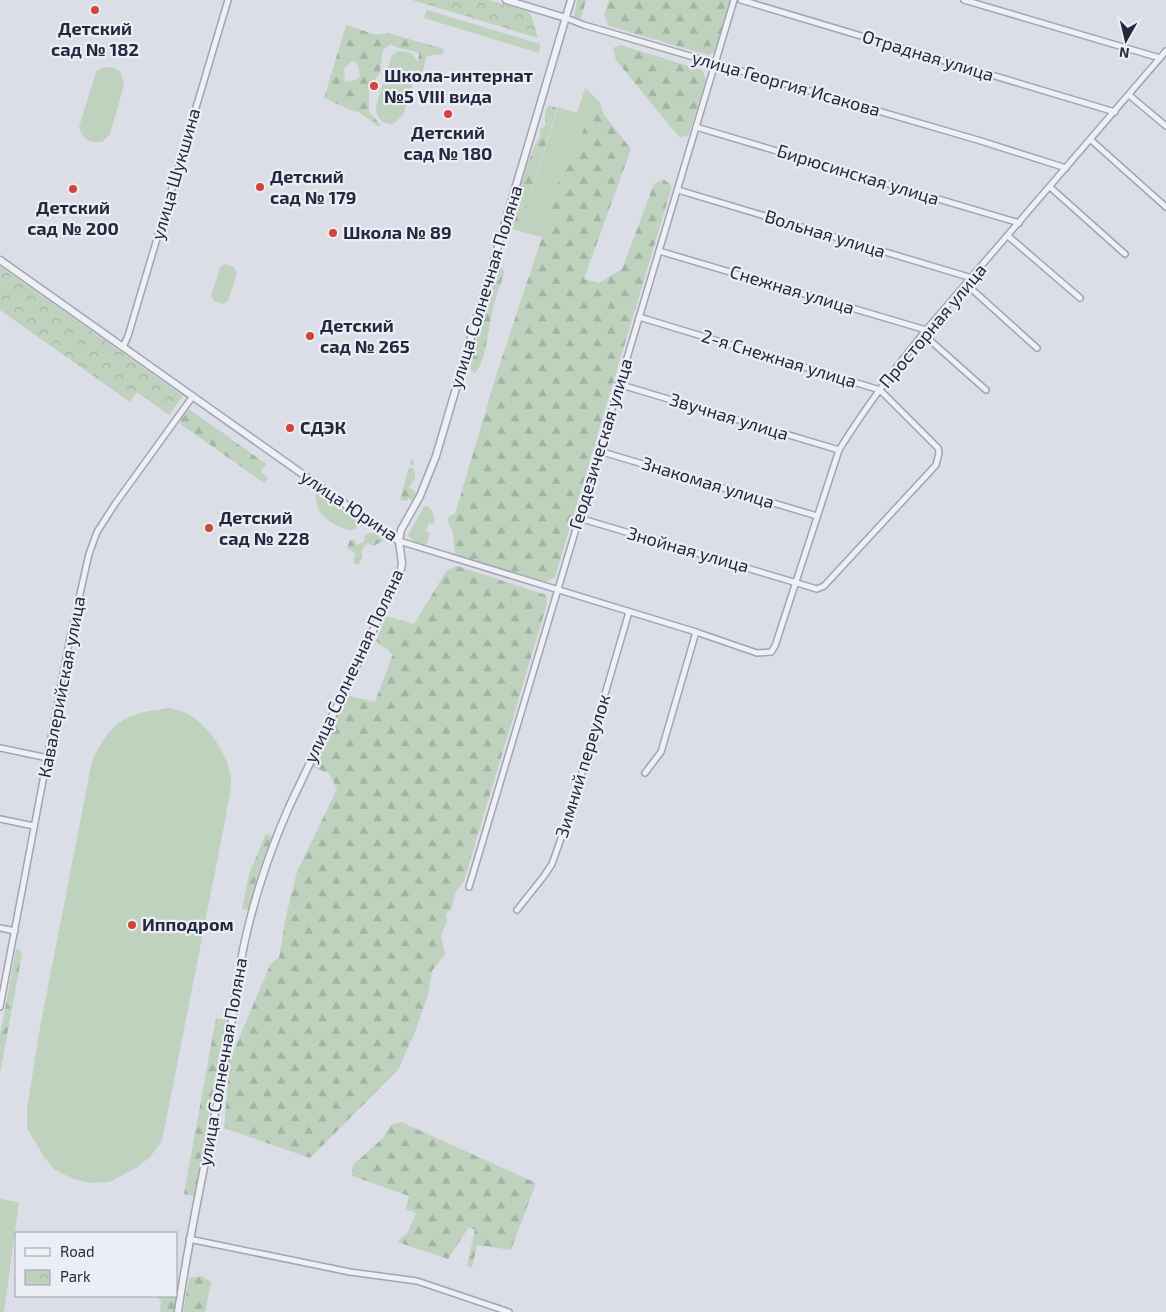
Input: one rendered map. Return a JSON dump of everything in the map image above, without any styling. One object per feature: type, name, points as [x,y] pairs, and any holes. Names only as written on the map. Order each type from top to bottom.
[{"type":"street","name":"улица Шукшина","points":[[123,347],[128,336],[228,0]]},
{"type":"street","name":"улица Георгия Исакова","points":[[506,0],[584,25],[971,138],[1066,168]]},
{"type":"street","name":"улица Солнечная Поляна","points":[[178,1312],[189,1240],[225,1061],[246,936],[260,886],[288,806],[400,574],[402,555],[401,530],[420,496],[436,456],[571,0]]},
{"type":"street","name":"Геодезическая улица","points":[[469,887],[734,0]]},
{"type":"street","name":"Отрадная улица","points":[[741,0],[1115,112]]},
{"type":"street","points":[[964,0],[1160,58]]},
{"type":"street","name":"Просторная улица","points":[[776,646],[839,450],[880,390],[925,332],[1166,51]]},
{"type":"street","points":[[1129,95],[1166,126]]},
{"type":"street","name":"Бирюсинская улица","points":[[696,127],[1019,224]]},
{"type":"street","points":[[1090,140],[1166,207]]},
{"type":"street","points":[[1050,187],[1125,254]]},
{"type":"street","name":"Вольная улица","points":[[678,190],[972,278]]},
{"type":"street","points":[[1008,236],[1080,298]]},
{"type":"street","name":"Снежная улица","points":[[659,250],[925,332],[986,390]]},
{"type":"street","name":"улица Юрина","points":[[0,260],[366,519],[400,541],[696,632],[761,654],[771,652],[776,646]]},
{"type":"street","points":[[966,284],[1037,348]]},
{"type":"street","name":"2-я Снежная улица","points":[[639,317],[880,390],[938,448],[936,465]]},
{"type":"street","name":"Звучная улица","points":[[618,384],[839,450]]},
{"type":"street","name":"Кавалерийская улица","points":[[0,1007],[70,638],[89,554],[95,537],[115,504],[193,396]]},
{"type":"street","name":"Знакомая улица","points":[[599,451],[817,516]]},
{"type":"street","name":"Знойная улица","points":[[579,518],[817,589],[824,586],[936,465]]},
{"type":"street","name":"Зимний переулок","points":[[517,910],[552,864],[571,810],[629,612]]},
{"type":"street","points":[[645,773],[661,752],[696,632]]},
{"type":"street","points":[[0,748],[48,758]]},
{"type":"street","points":[[0,819],[34,826]]},
{"type":"street","points":[[0,928],[14,931]]},
{"type":"street","points":[[189,1240],[350,1272],[417,1281],[509,1312]]},
{"type":"green space","points":[[412,0],[489,0],[526,11],[531,14],[538,38]]},
{"type":"green space","points":[[577,0],[586,0],[581,18],[578,20],[574,17]]},
{"type":"green space","points":[[609,0],[732,0],[717,51],[708,55],[609,26],[604,15]]},
{"type":"green space","points":[[427,10],[540,44],[539,53],[424,18]]},
{"type":"green space","points":[[346,25],[376,35],[388,33],[444,49],[443,54],[427,56],[421,78],[417,76],[419,53],[391,44],[383,50],[380,72],[369,92],[369,112],[380,124],[379,127],[359,112],[324,98]],"holes":[[[352,61],[357,63],[360,76],[356,80],[345,82],[344,69]]]},
{"type":"green space","points":[[620,45],[702,70],[706,80],[688,136],[679,137],[616,60],[613,48]]},
{"type":"green space","points":[[398,51],[411,53],[419,64],[403,115],[393,124],[389,124],[380,120],[376,106],[392,55]]},
{"type":"green space","points":[[109,67],[121,72],[124,85],[110,134],[102,142],[93,142],[82,135],[79,127],[96,72],[102,68]]},
{"type":"green space","points":[[585,88],[600,102],[589,108],[579,146],[557,185],[542,237],[519,231],[558,107],[577,113]]},
{"type":"green space","points":[[600,102],[604,115],[631,149],[584,279],[599,283],[622,269],[654,184],[663,179],[672,186],[555,577],[546,582],[455,554],[453,532],[447,520],[455,514],[496,376],[542,237],[557,185],[579,146],[589,108]]},
{"type":"green space","points":[[549,105],[557,108],[518,231],[510,227],[531,155],[540,137],[540,130],[546,125],[545,117]]},
{"type":"green space","points":[[225,264],[234,267],[237,273],[228,301],[223,304],[214,301],[211,296],[220,268]]},
{"type":"green space","points":[[0,266],[183,396],[169,415],[137,392],[130,402],[0,310]]},
{"type":"green space","points":[[503,269],[504,273],[493,308],[482,361],[475,373],[471,370],[471,359],[497,270]]},
{"type":"green space","points":[[189,409],[266,464],[261,472],[268,478],[264,483],[179,423]]},
{"type":"green space","points":[[413,459],[414,465],[410,465],[409,468],[413,468],[415,478],[409,489],[411,488],[416,493],[412,501],[408,498],[407,501],[400,500],[411,460]]},
{"type":"green space","points":[[315,489],[357,521],[357,527],[354,530],[345,529],[334,524],[321,514],[318,508]]},
{"type":"green space","points":[[425,505],[432,511],[434,516],[434,524],[429,523],[426,531],[430,533],[427,544],[413,541],[408,535]]},
{"type":"green space","points":[[370,533],[382,536],[383,541],[373,546],[368,543],[363,548],[360,563],[356,565],[353,561],[356,554],[347,548],[350,540],[355,540],[356,545],[364,542],[365,535]]},
{"type":"green space","points":[[457,566],[546,595],[547,604],[464,881],[455,893],[452,908],[446,914],[447,922],[441,935],[445,954],[432,971],[428,995],[415,1032],[398,1070],[310,1158],[224,1128],[230,1059],[271,963],[279,958],[286,916],[297,872],[337,789],[329,773],[312,767],[318,751],[345,695],[375,702],[393,654],[376,641],[386,616],[414,624],[447,570]]},
{"type":"green space","name":"Ипподром","points":[[169,708],[182,711],[193,717],[201,723],[216,741],[230,771],[230,794],[162,1141],[150,1157],[136,1168],[109,1182],[92,1183],[73,1179],[54,1169],[44,1157],[27,1128],[27,1109],[39,1033],[92,761],[106,736],[121,721],[141,713]]},
{"type":"green space","points":[[266,834],[273,837],[257,876],[249,910],[242,909],[249,874]]},
{"type":"green space","points":[[16,949],[20,950],[22,954],[0,1074],[0,1036]]},
{"type":"green space","points":[[216,1018],[226,1020],[194,1196],[184,1194]]},
{"type":"green space","points":[[401,1122],[536,1183],[511,1250],[477,1245],[472,1268],[467,1266],[475,1230],[469,1227],[448,1259],[397,1242],[408,1232],[416,1213],[406,1209],[409,1196],[352,1176],[353,1165],[382,1139],[391,1125]]},
{"type":"green space","points":[[0,1199],[19,1202],[4,1312],[0,1312]]},
{"type":"green space","points":[[201,1276],[211,1282],[205,1312],[183,1312],[189,1278]]},
{"type":"green space","points":[[177,1297],[174,1312],[160,1312],[161,1301],[158,1298]]},
{"type":"place","name":"Детский сад № 182","points":[[95,10]]},
{"type":"place","name":"Школа-интернат №5 VIII вида","points":[[374,86]]},
{"type":"place","name":"Детский сад № 180","points":[[448,114]]},
{"type":"place","name":"Детский сад № 179","points":[[260,187]]},
{"type":"place","name":"Детский сад № 200","points":[[73,189]]},
{"type":"place","name":"Школа № 89","points":[[333,233]]},
{"type":"place","name":"Детский сад № 265","points":[[310,336]]},
{"type":"place","name":"СДЭК","points":[[290,428]]},
{"type":"place","name":"Детский сад № 228","points":[[209,528]]},
{"type":"place","name":"Ипподром","points":[[132,925]]}]
